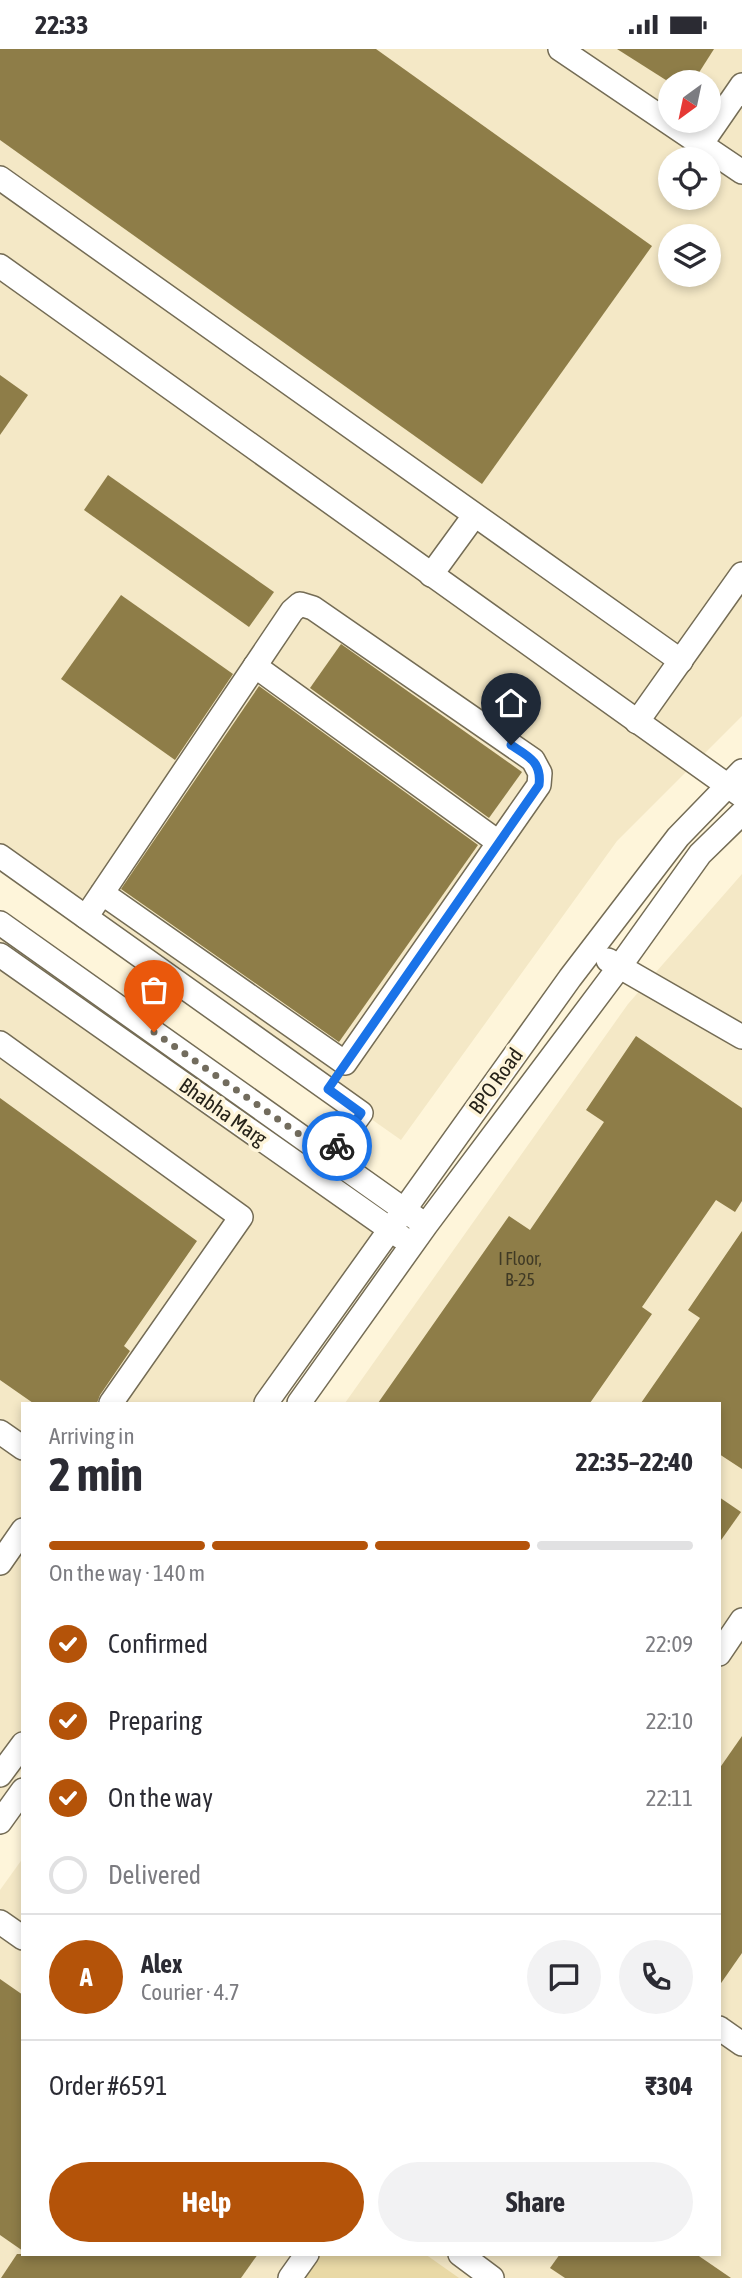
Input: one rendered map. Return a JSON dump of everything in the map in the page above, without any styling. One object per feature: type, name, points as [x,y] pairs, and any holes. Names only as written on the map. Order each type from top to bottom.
[{"type":"street","points":[[560,49],[742,172]]},
{"type":"street","points":[[702,143],[742,85]]},
{"type":"street","points":[[0,178],[681,661]]},
{"type":"street","points":[[0,266],[637,722],[737,784]]},
{"type":"street","points":[[431,575],[474,516]]},
{"type":"street","points":[[637,722],[742,574]]},
{"type":"street","points":[[86,917],[292,611],[300,604],[313,608],[533,760],[540,773],[539,785],[328,1089]]},
{"type":"street","points":[[255,666],[498,842]]},
{"type":"street","name":"BPO Road","points":[[267,1402],[591,951],[678,837],[737,784]]},
{"type":"street","name":"BPO Road","points":[[300,1402],[426,1225],[701,854],[742,813]]},
{"type":"street","points":[[0,856],[361,1113],[330,1156]]},
{"type":"street","points":[[102,893],[345,1063]]},
{"type":"street","name":"Bhabha Marg","points":[[0,923],[426,1225]]},
{"type":"street","points":[[591,951],[742,1037]]},
{"type":"street","name":"Bhabha Marg","points":[[0,955],[412,1245]]},
{"type":"street","points":[[0,1043],[241,1217],[112,1402]]},
{"type":"street","points":[[0,1432],[21,1447]]},
{"type":"street","points":[[0,1563],[21,1534]]},
{"type":"street","points":[[721,1651],[742,1621]]},
{"type":"street","points":[[0,1776],[21,1747]]},
{"type":"street","points":[[0,1822],[21,1793]]},
{"type":"street","points":[[0,1922],[21,1937]]},
{"type":"street","points":[[721,2029],[742,2044]]},
{"type":"street","points":[[290,2278],[306,2256]]},
{"type":"street","points":[[463,2256],[492,2278]]},
{"type":"shaded area","points":[[0,49],[742,49],[742,716],[617,841],[401,1140],[0,858]]},
{"type":"shaded area","points":[[742,874],[742,2278],[0,2278],[0,1890],[21,1861],[21,2256],[721,2256],[721,1402],[346,1402],[628,1004]]},
{"type":"shaded area","points":[[0,922],[404,1209],[273,1402],[21,1402],[21,1771],[0,1801]]},
{"type":"shaded area","points":[[318,2256],[428,2256],[459,2278],[303,2278]]},
{"type":"building","points":[[0,49],[376,49],[652,246],[482,484],[0,140]]},
{"type":"building","points":[[617,49],[714,49],[701,70],[658,70],[658,75]]},
{"type":"building","points":[[0,375],[28,395],[0,435]]},
{"type":"building","points":[[108,475],[274,592],[249,627],[84,510]]},
{"type":"building","points":[[121,595],[233,674],[175,760],[61,679]]},
{"type":"building","points":[[341,644],[522,772],[489,818],[310,688]]},
{"type":"building","points":[[259,686],[478,845],[339,1042],[121,889]]},
{"type":"building","points":[[636,1036],[742,1108],[742,1201],[735,1212],[716,1200],[642,1307],[652,1314],[591,1402],[379,1402],[509,1216],[530,1230],[604,1122],[586,1110]]},
{"type":"building","points":[[0,1098],[197,1241],[124,1346],[130,1351],[97,1402],[32,1402],[0,1380]]},
{"type":"building","points":[[742,1231],[742,1469],[721,1455],[721,1402],[642,1402],[700,1318],[688,1310]]},
{"type":"building","points":[[721,1498],[741,1512],[721,1540]]},
{"type":"building","points":[[742,1736],[742,1953],[721,1983],[721,1766]]},
{"type":"building","points":[[0,1979],[21,1994],[21,2250],[0,2235]]},
{"type":"building","points":[[17,2254],[257,2256],[241,2278],[1,2278]]},
{"type":"building","points":[[559,2256],[699,2256],[731,2278],[565,2278],[550,2268]]},
{"type":"way so far","points":[[154,1032],[330,1156],[337,1146]]},
{"type":"route","points":[[337,1146],[361,1113],[328,1089],[539,785],[540,773],[533,760],[511,745]]}]
